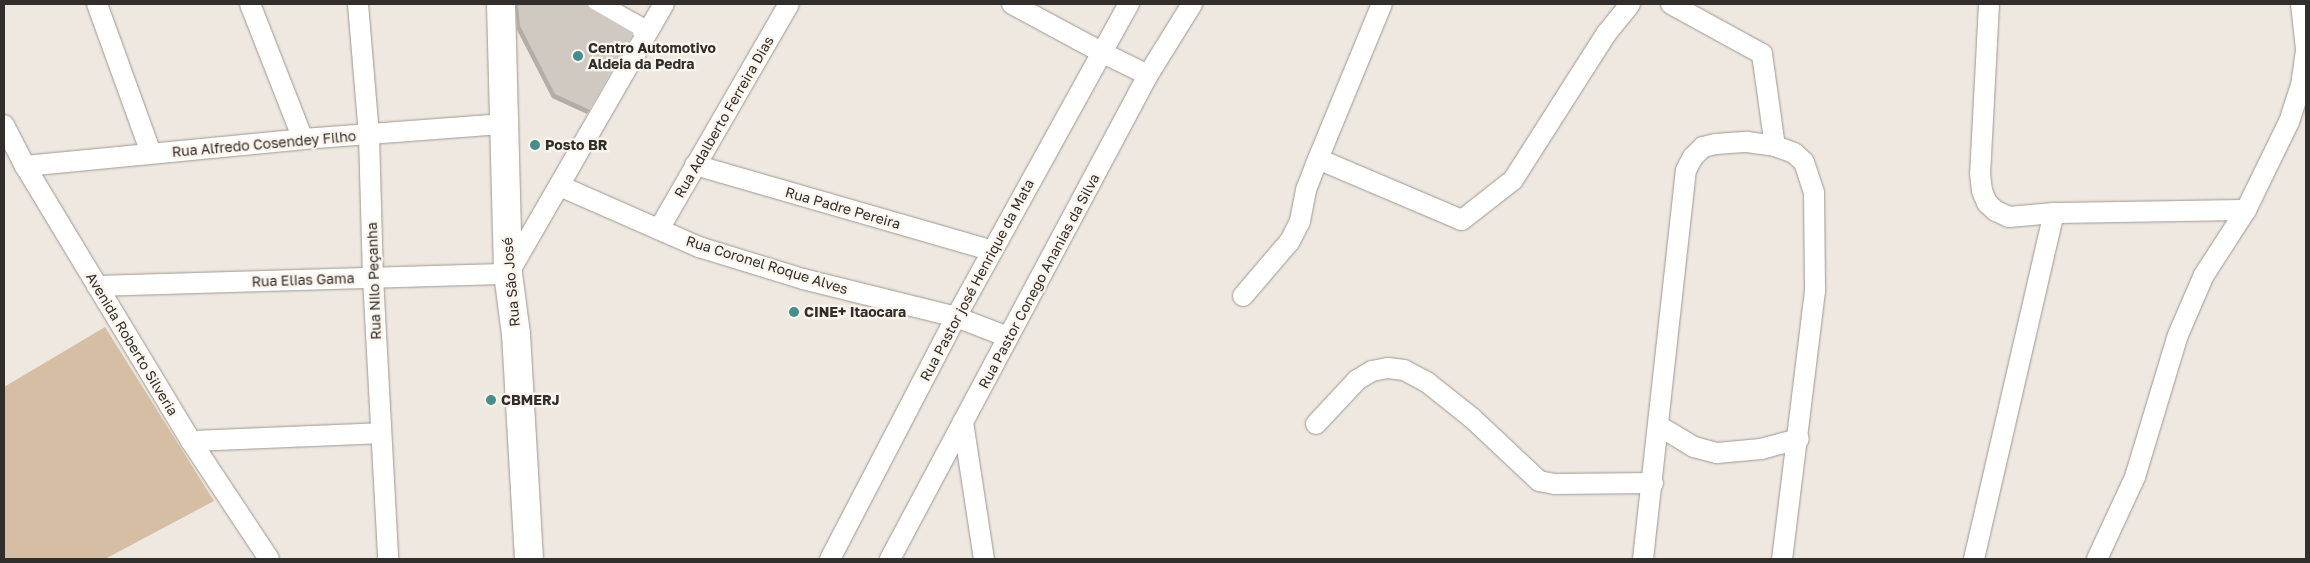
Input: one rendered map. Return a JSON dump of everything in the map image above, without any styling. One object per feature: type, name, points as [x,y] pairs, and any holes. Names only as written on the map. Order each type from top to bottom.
[{"type":"main road","name":"Rua São José","points":[[501,4],[508,274],[516,334],[529,559]]},
{"type":"street","points":[[97,4],[151,154]]},
{"type":"street","points":[[250,4],[303,139]]},
{"type":"street","name":"Rua Nilo Peçanha","points":[[358,4],[369,135],[373,278],[388,559]]},
{"type":"street","points":[[598,4],[647,31]]},
{"type":"street","points":[[508,274],[664,4]]},
{"type":"street","name":"Rua Adalberto Ferreira Dias","points":[[659,229],[758,61],[789,4]]},
{"type":"street","points":[[1012,4],[1148,75]]},
{"type":"street","name":"Rua Pastor josé Henrique da Mata","points":[[830,559],[956,317],[1129,4]]},
{"type":"street","name":"Rua Pastor Conego Ananias da Silva","points":[[890,559],[1148,75],[1192,4]]},
{"type":"street","points":[[1243,296],[1290,241],[1300,221],[1306,190],[1382,4]]},
{"type":"street","points":[[1318,159],[1462,220],[1513,180],[1606,34],[1630,4]]},
{"type":"street","points":[[1671,4],[1762,54],[1775,146]]},
{"type":"street","points":[[1989,4],[1980,174],[1982,191],[1987,203],[1996,211],[2009,217],[2054,213],[2246,210]]},
{"type":"street","points":[[2097,559],[2135,478],[2178,334],[2204,275],[2246,210],[2289,122],[2301,86],[2306,49],[2301,4]]},
{"type":"street","name":"Rua Alfredo Cosendey Filho","points":[[25,166],[303,139],[504,124]]},
{"type":"street","name":"Avenida Roberto Silveria","points":[[4,125],[25,166],[191,441],[269,559]]},
{"type":"street","points":[[1643,559],[1653,483],[1686,170],[1693,157],[1703,147],[1716,144],[1747,142],[1775,146],[1794,153],[1804,162],[1814,192],[1815,291],[1799,439],[1782,559]]},
{"type":"street","name":"Rua Padre Pereira","points":[[695,165],[992,251]]},
{"type":"street","name":"Rua Coronel Roque Alves","points":[[560,186],[699,247],[803,279],[956,317],[1008,337]]},
{"type":"street","points":[[1974,559],[2054,213]]},
{"type":"street","name":"Rua Elias Gama","points":[[97,286],[508,274]]},
{"type":"street","points":[[1316,424],[1356,380],[1372,372],[1388,368],[1404,370],[1428,383],[1472,418],[1539,481],[1555,484],[1653,483]]},
{"type":"street","points":[[963,422],[984,559]]},
{"type":"street","points":[[1659,426],[1694,447],[1717,453],[1761,449],[1799,439]]},
{"type":"street","points":[[191,441],[380,433]]},
{"type":"shaded area","points":[[105,327],[214,501],[105,559],[4,559],[4,387]]},
{"type":"building","name":"Centro Automotivo Aldeia da Pedra","points":[[518,4],[584,4],[634,33],[590,110],[555,94],[520,26]]},
{"type":"place","name":"Centro Automotivo Aldeia da Pedra","points":[[578,56]]},
{"type":"place","name":"Posto BR","points":[[535,145]]},
{"type":"place","name":"CINE+ Itaocara","points":[[794,312]]},
{"type":"place","name":"CBMERJ","points":[[491,400]]}]
